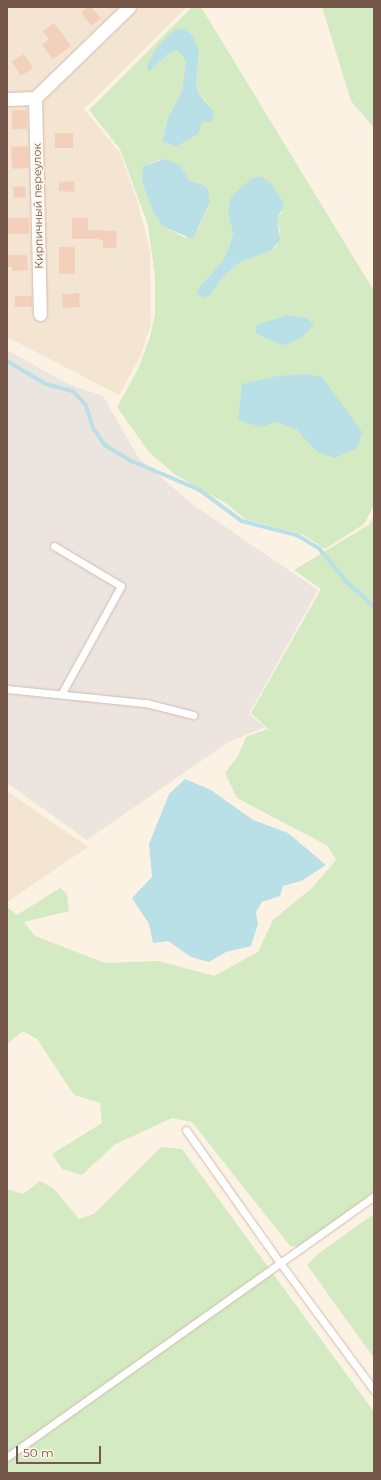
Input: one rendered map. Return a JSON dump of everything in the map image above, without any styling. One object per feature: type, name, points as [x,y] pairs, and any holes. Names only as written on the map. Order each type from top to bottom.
[{"type":"street","points":[[7,99],[35,98],[129,7]]},
{"type":"street","name":"Кирпичный переулок","points":[[35,98],[40,314]]},
{"type":"lane","points":[[54,546],[121,586],[62,693]]},
{"type":"lane","points":[[7,689],[62,693],[146,703],[193,715]]},
{"type":"lane","points":[[186,1130],[281,1264],[374,1390]]},
{"type":"lane","points":[[7,1456],[281,1264],[374,1196]]},
{"type":"shaded area","points":[[7,7],[187,7],[84,109],[120,153],[137,200],[150,251],[151,324],[140,357],[119,395],[7,337]]},
{"type":"shaded area","points":[[7,350],[68,384],[103,396],[138,457],[193,505],[318,590],[249,714],[265,727],[227,743],[87,840],[7,783]]},
{"type":"shaded area","points":[[7,791],[88,847],[7,902]]},
{"type":"green space","points":[[192,7],[201,7],[374,291],[374,505],[364,524],[325,549],[302,534],[245,519],[227,504],[174,474],[148,451],[117,407],[138,369],[150,337],[155,315],[155,277],[148,225],[120,149],[89,110]],"holes":[[[175,30],[192,35],[199,50],[196,84],[199,94],[207,102],[198,134],[176,147],[162,140],[168,118],[182,91],[186,61],[177,50],[169,53],[149,72],[168,38]],[[159,160],[189,181],[210,202],[198,230],[186,238],[164,227],[148,198],[143,166]],[[282,212],[277,220],[280,231],[277,246],[272,250],[239,263],[221,279],[211,294],[199,287],[223,261],[229,247],[233,234],[228,213]],[[289,315],[307,318],[281,345],[256,334]],[[276,422],[362,432],[317,452],[297,429]]]},
{"type":"green space","points":[[322,7],[373,7],[374,128],[351,101]]},
{"type":"green space","points":[[374,516],[374,1198],[306,1247],[290,1246],[192,1122],[172,1118],[114,1145],[82,1175],[62,1169],[52,1154],[102,1123],[100,1103],[74,1095],[37,1039],[23,1031],[7,1044],[7,907],[17,915],[60,888],[67,894],[69,911],[24,922],[35,936],[105,963],[159,961],[214,976],[258,952],[273,920],[312,888],[336,860],[328,846],[237,798],[225,773],[238,756],[246,737],[267,729],[274,735],[251,713],[321,589],[294,570],[370,524]]},
{"type":"green space","points":[[161,1147],[182,1149],[374,1412],[374,1473],[7,1473],[7,1189],[23,1194],[40,1181],[53,1188],[79,1219],[94,1214]]},
{"type":"green space","points":[[374,1214],[374,1358],[307,1265],[319,1253]]},
{"type":"water","points":[[184,28],[192,35],[199,50],[196,84],[199,94],[214,112],[212,121],[203,122],[198,134],[176,147],[162,141],[168,118],[182,91],[186,61],[177,50],[169,53],[149,72],[147,66],[157,47],[175,30]]},
{"type":"water","points":[[165,159],[180,165],[189,181],[203,185],[208,190],[210,202],[193,239],[164,227],[155,215],[142,181],[143,166]]},
{"type":"water","points":[[262,177],[272,184],[284,204],[277,220],[280,240],[272,250],[239,263],[221,279],[211,294],[205,298],[197,294],[199,287],[223,261],[229,247],[233,234],[228,213],[231,197],[252,178]]},
{"type":"water","points":[[289,315],[307,318],[314,325],[302,337],[288,344],[281,345],[256,334],[256,325]]},
{"type":"water","points":[[306,374],[322,377],[362,432],[357,448],[335,458],[317,452],[296,429],[276,422],[261,427],[238,420],[242,384],[278,376]]},
{"type":"water","points":[[185,779],[211,790],[253,820],[288,833],[326,865],[301,881],[283,886],[280,896],[262,902],[256,912],[258,924],[251,946],[226,952],[209,962],[191,957],[168,941],[153,943],[149,924],[132,898],[152,877],[149,844],[169,794]]},
{"type":"building","points":[[87,7],[91,7],[101,18],[92,26],[81,13]]},
{"type":"building","points":[[54,23],[71,46],[53,59],[42,45],[49,39],[43,31]]},
{"type":"building","points":[[24,54],[33,69],[21,76],[12,61]]},
{"type":"building","points":[[12,110],[27,110],[27,129],[12,129]]},
{"type":"building","points":[[55,133],[73,133],[73,148],[55,148]]},
{"type":"building","points":[[28,146],[29,168],[12,169],[11,147]]},
{"type":"building","points":[[75,181],[74,192],[59,191],[59,182]]},
{"type":"building","points":[[25,186],[26,197],[14,198],[13,187]]},
{"type":"building","points":[[7,218],[29,218],[29,234],[7,234]]},
{"type":"building","points":[[72,218],[88,218],[88,230],[117,231],[116,248],[103,248],[103,241],[98,239],[72,239]]},
{"type":"building","points":[[59,247],[75,247],[75,274],[59,274]]},
{"type":"building","points":[[7,255],[27,255],[28,270],[12,271],[12,267],[7,267]]},
{"type":"building","points":[[79,293],[80,307],[63,308],[62,294]]},
{"type":"building","points":[[15,296],[32,296],[32,307],[15,307]]},
{"type":"waterway","points":[[7,361],[46,384],[73,391],[86,405],[94,429],[105,445],[132,461],[200,490],[242,521],[297,535],[320,549],[347,582],[374,606]]}]
